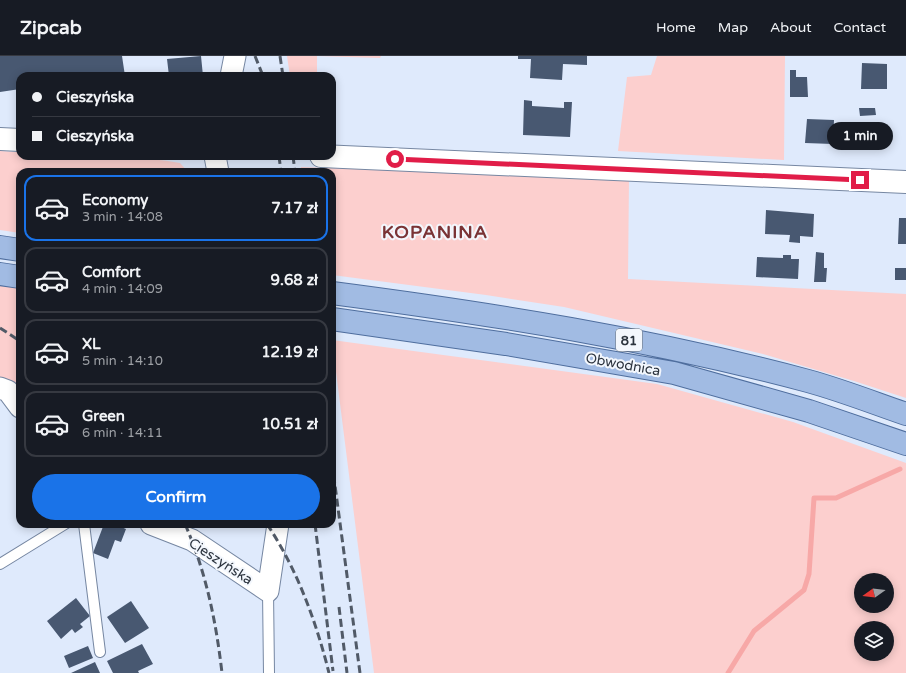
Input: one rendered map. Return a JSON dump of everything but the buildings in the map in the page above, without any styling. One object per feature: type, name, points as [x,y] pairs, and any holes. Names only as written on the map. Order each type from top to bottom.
[{"type":"main road","points":[[0,247],[16,249]]},
{"type":"main road","points":[[0,274],[16,276]]},
{"type":"main road","name":"Obwodnica","points":[[339,294],[514,318],[682,350],[810,382],[906,414]]},
{"type":"main road","name":"Obwodnica","points":[[340,320],[506,344],[674,373],[810,411],[906,444]]},
{"type":"street","points":[[232,72],[235,56]]},
{"type":"street","points":[[0,139],[16,140]]},
{"type":"street","points":[[336,157],[906,182]]},
{"type":"street","points":[[0,388],[8,392],[16,402]]},
{"type":"street","name":"Cieszyńska","points":[[161,528],[192,540],[268,591],[277,528]]},
{"type":"lane","points":[[0,564],[58,528]]},
{"type":"lane","points":[[84,528],[100,652]]},
{"type":"lane","name":"Cieszyńska","points":[[268,591],[269,673]]},
{"type":"shaded area","points":[[287,56],[317,56],[317,72],[289,72]]},
{"type":"shaded area","points":[[317,56],[381,56],[380,58]]},
{"type":"shaded area","points":[[657,56],[785,56],[784,160],[618,151],[627,77],[651,75]]},
{"type":"shaded area","points":[[0,151],[16,152],[16,160],[160,160],[180,163],[184,168],[16,168],[16,232],[0,230]]},
{"type":"shaded area","points":[[301,167],[328,168],[301,168]]},
{"type":"shaded area","points":[[336,168],[629,179],[628,279],[906,294],[906,398],[763,354],[564,307],[486,295],[336,276]]},
{"type":"shaded area","points":[[0,284],[16,286],[16,397],[0,378]]},
{"type":"shaded area","points":[[336,341],[657,384],[793,422],[906,463],[906,673],[374,673],[336,372]]},
{"type":"waterway","points":[[728,673],[754,631],[804,590],[809,574],[814,498],[836,498],[900,469]]},
{"type":"railway","points":[[255,56],[261,72]]},
{"type":"railway","points":[[280,56],[282,72]]},
{"type":"railway","points":[[280,160],[280,168]]},
{"type":"railway","points":[[294,160],[294,168]]},
{"type":"railway","points":[[0,328],[16,338]]},
{"type":"railway","points":[[336,493],[360,673]]},
{"type":"railway","points":[[187,528],[199,560],[209,597],[217,635],[222,673]]},
{"type":"railway","points":[[270,528],[288,559],[312,615],[329,673]]},
{"type":"railway","points":[[315,528],[333,671]]},
{"type":"railway","points":[[339,607],[347,673]]},
{"type":"district","name":"KOPANINA","points":[[435,232]]},
{"type":"route","points":[[395,159],[860,180]]}]
